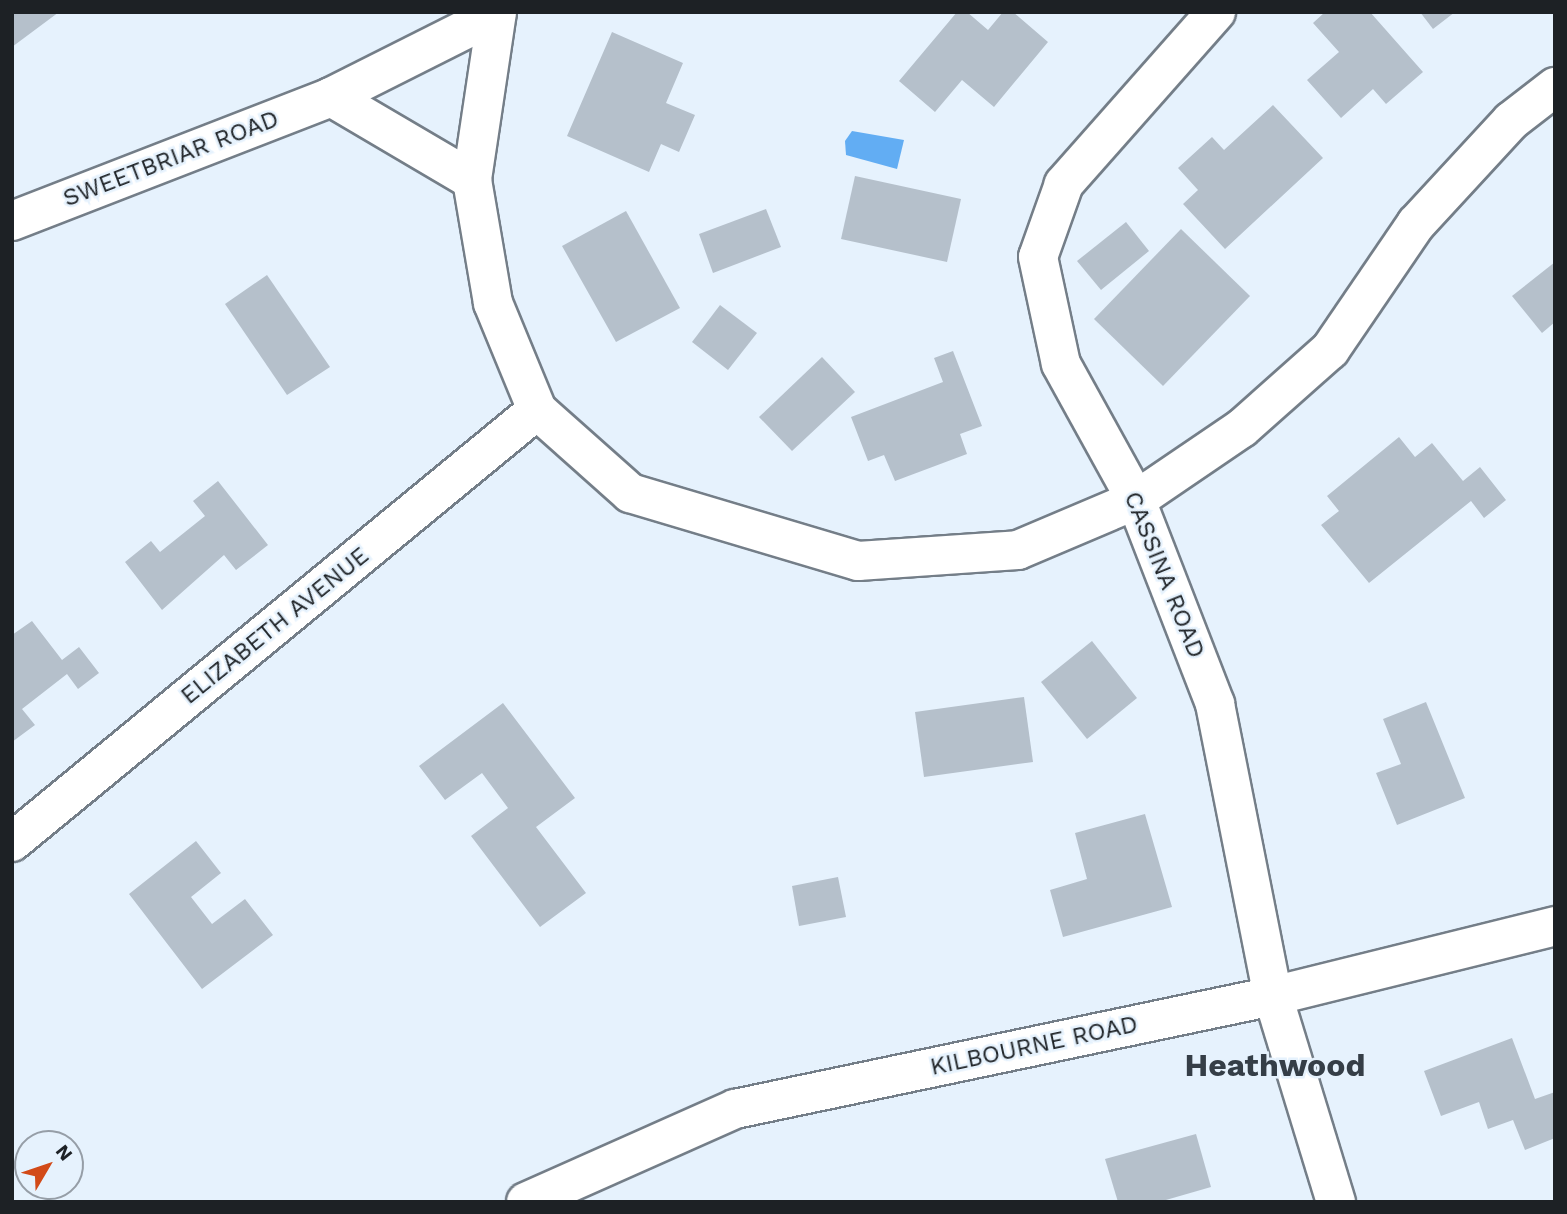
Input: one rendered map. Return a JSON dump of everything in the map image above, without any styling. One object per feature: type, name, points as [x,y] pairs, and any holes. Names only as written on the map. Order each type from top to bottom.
[{"type":"street","name":"CASSINA ROAD","points":[[1216,12],[1064,184],[1038,257],[1061,364],[1136,500],[1215,704],[1273,996],[1336,1202]]},
{"type":"street","points":[[496,13],[472,180],[493,303],[537,410],[630,493],[858,561],[1018,550],[1136,500],[1242,428],[1330,350],[1416,224],[1511,121],[1555,87]]},
{"type":"street","name":"SWEETBRIAR ROAD","points":[[12,221],[331,97],[496,13]]},
{"type":"street","points":[[331,97],[472,180]]},
{"type":"street","name":"ELIZABETH AVENUE","points":[[12,842],[537,410]]},
{"type":"street","name":"KILBOURNE ROAD","points":[[526,1202],[735,1110],[1273,996],[1555,926]]},
{"type":"water","points":[[852,131],[904,140],[897,169],[846,155],[845,141]]},
{"type":"building","points":[[12,12],[59,12],[12,47]]},
{"type":"building","points":[[957,12],[967,12],[988,30],[1003,12],[1013,12],[1048,42],[994,107],[962,80],[935,112],[899,81]]},
{"type":"building","points":[[1325,12],[1370,12],[1423,72],[1386,104],[1373,89],[1341,118],[1307,80],[1339,52],[1313,23]]},
{"type":"building","points":[[1420,12],[1455,12],[1433,29]]},
{"type":"building","points":[[612,32],[683,63],[666,103],[695,115],[679,152],[661,144],[649,172],[567,136]]},
{"type":"building","points":[[1273,105],[1323,158],[1225,249],[1183,204],[1198,190],[1178,168],[1212,137],[1224,150]]},
{"type":"building","points":[[855,176],[961,199],[947,262],[841,239]]},
{"type":"building","points":[[766,209],[781,247],[713,273],[699,234]]},
{"type":"building","points":[[626,211],[680,308],[616,342],[562,246]]},
{"type":"building","points":[[1126,222],[1149,251],[1101,290],[1077,261]]},
{"type":"building","points":[[1181,229],[1250,296],[1163,386],[1094,319]]},
{"type":"building","points":[[1555,262],[1555,322],[1542,333],[1512,296]]},
{"type":"building","points":[[267,275],[330,367],[287,395],[225,304]]},
{"type":"building","points":[[720,305],[757,333],[728,370],[692,342]]},
{"type":"building","points":[[953,351],[982,426],[960,434],[967,454],[895,481],[884,455],[868,461],[851,417],[943,382],[934,358]]},
{"type":"building","points":[[822,357],[855,392],[792,451],[759,417]]},
{"type":"building","points":[[1399,437],[1415,457],[1432,443],[1463,481],[1480,467],[1506,500],[1484,518],[1471,501],[1369,583],[1321,525],[1339,511],[1327,496]]},
{"type":"building","points":[[218,481],[268,545],[236,570],[224,555],[162,610],[125,562],[151,541],[160,552],[205,516],[193,501]]},
{"type":"building","points":[[32,621],[62,660],[79,647],[99,673],[78,689],[67,674],[22,709],[35,725],[12,742],[12,635]]},
{"type":"building","points":[[1092,641],[1137,698],[1087,739],[1041,682]]},
{"type":"building","points":[[1024,697],[1033,762],[924,777],[915,712]]},
{"type":"building","points":[[1426,702],[1465,798],[1397,825],[1376,773],[1401,764],[1383,719]]},
{"type":"building","points":[[503,703],[575,798],[536,827],[586,893],[540,927],[471,836],[508,808],[482,773],[445,800],[419,766]]},
{"type":"building","points":[[1145,814],[1172,907],[1063,937],[1050,890],[1087,879],[1075,833]]},
{"type":"building","points":[[196,841],[221,873],[191,897],[212,924],[245,899],[273,935],[202,989],[129,894]]},
{"type":"building","points":[[838,877],[846,917],[799,926],[792,886]]},
{"type":"building","points":[[1512,1038],[1535,1099],[1555,1092],[1555,1138],[1525,1150],[1513,1120],[1488,1129],[1479,1102],[1441,1116],[1424,1071]]},
{"type":"building","points":[[1196,1134],[1211,1187],[1159,1202],[1118,1202],[1105,1159]]},
{"type":"district","name":"Heathwood","points":[[1275,1065]]}]
